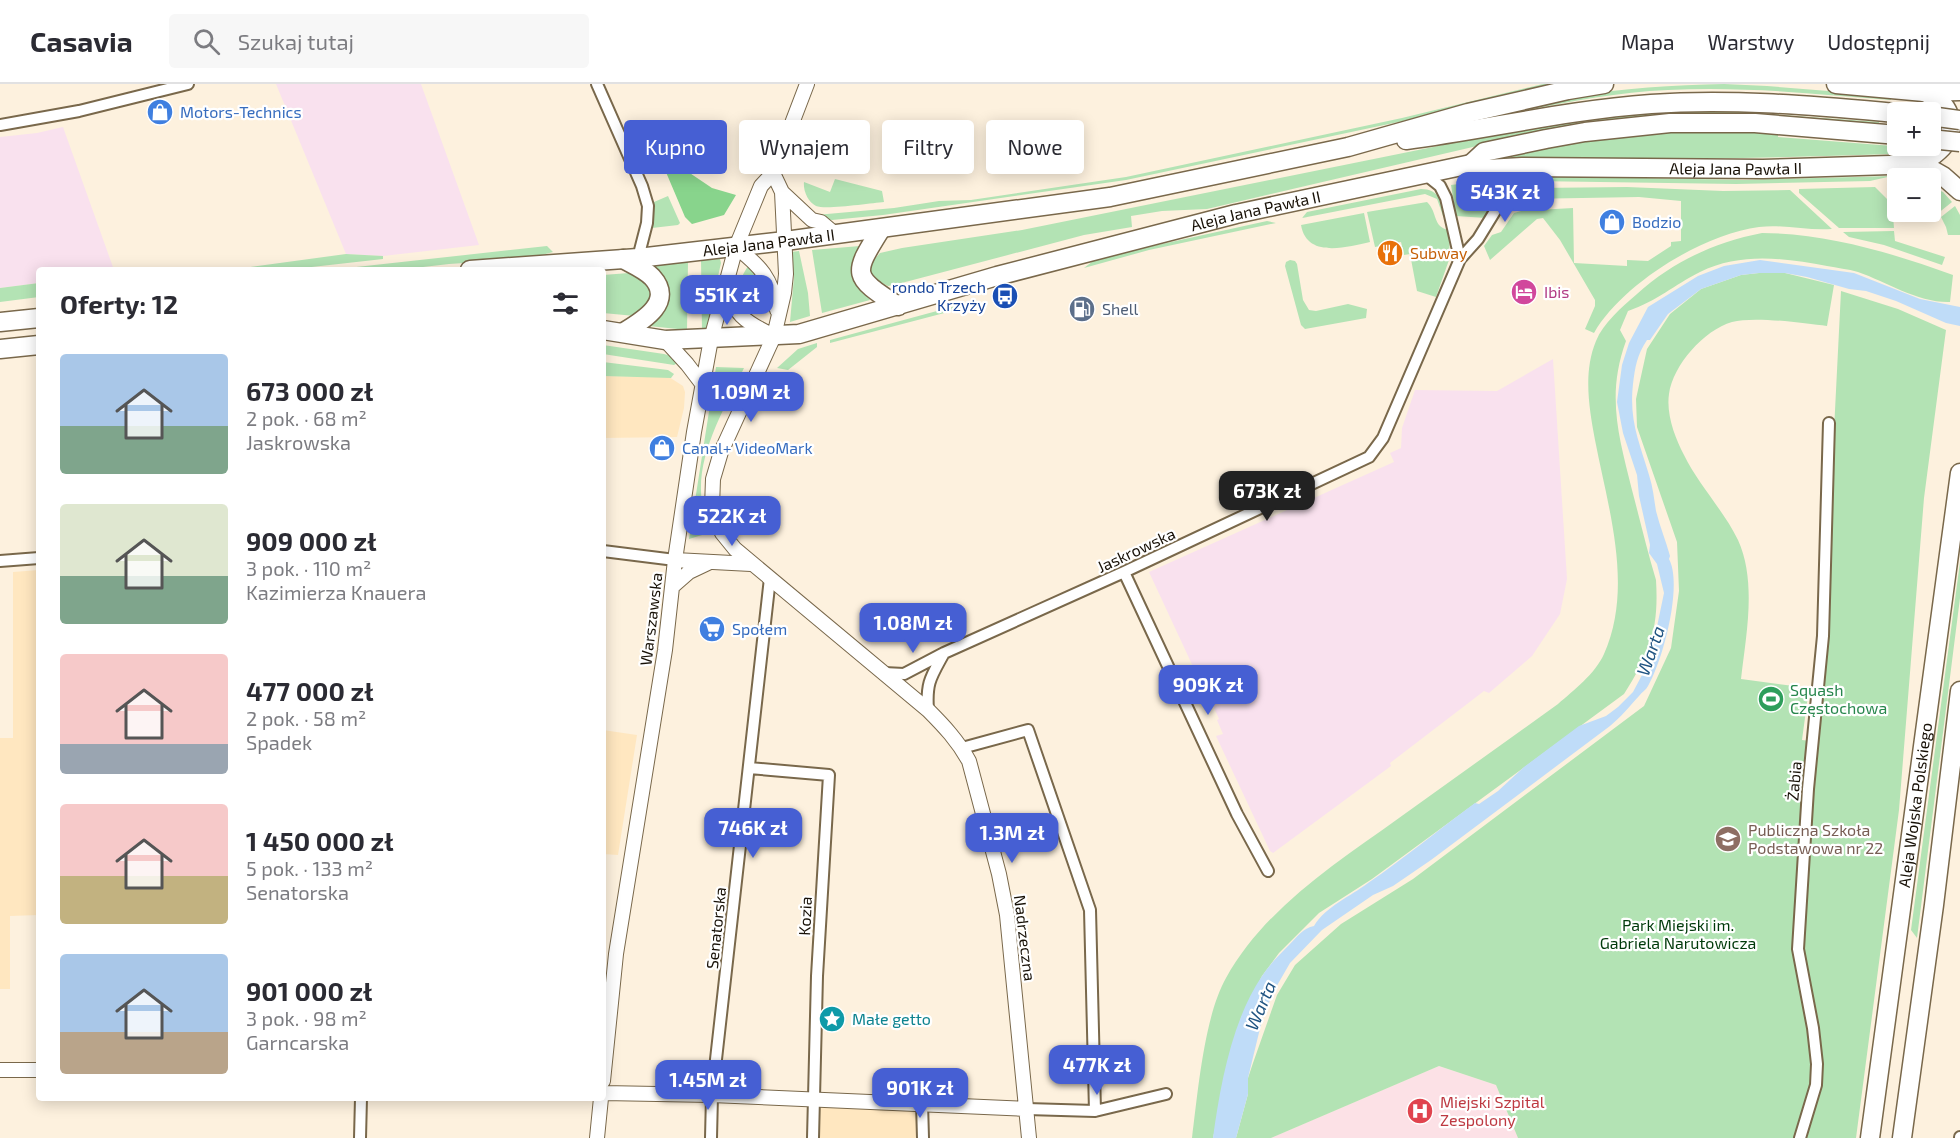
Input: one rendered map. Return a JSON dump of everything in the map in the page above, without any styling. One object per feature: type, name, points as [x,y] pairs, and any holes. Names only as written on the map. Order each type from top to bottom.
[{"type":"main road","name":"Aleja Jana Pawła II","points":[[510,267],[736,247],[1110,197],[1348,147],[1468,113],[1604,84]]},
{"type":"main road","points":[[1836,84],[1924,92],[1960,91]]},
{"type":"main road","points":[[1924,92],[1943,103],[1951,123],[1944,145],[1922,164],[1943,176],[1960,191]]},
{"type":"main road","name":"Aleja Jana Pawła II","points":[[1348,147],[1472,131],[1599,109],[1651,104],[1702,102],[1782,104],[1887,112]]},
{"type":"main road","points":[[1941,117],[1960,120]]},
{"type":"main road","points":[[1471,164],[1484,152],[1585,132],[1670,123],[1781,125],[1887,134]]},
{"type":"main road","points":[[1941,140],[1960,142]]},
{"type":"main road","name":"Aleja Jana Pawła II","points":[[606,330],[665,340],[799,334],[997,276],[1236,214],[1471,164],[1487,169],[1522,166],[1763,169],[1922,164]]},
{"type":"main road","points":[[881,229],[863,258],[862,276],[870,288],[898,306]]},
{"type":"main road","points":[[624,332],[648,317],[655,309],[659,295],[658,287],[650,275],[630,258]]},
{"type":"main road","points":[[0,322],[36,318]]},
{"type":"main road","points":[[0,349],[36,345]]},
{"type":"main road","name":"Aleja Wojska Polskiego","points":[[1870,1138],[1960,473]]},
{"type":"main road","name":"Aleja Wojska Polskiego","points":[[1902,1138],[1960,693]]},
{"type":"street","points":[[0,125],[79,111],[188,84]]},
{"type":"street","points":[[597,84],[642,186],[648,206],[647,223],[630,258]]},
{"type":"street","name":"Warszawska","points":[[793,120],[807,84]]},
{"type":"street","name":"Jaskrowska","points":[[884,673],[904,674],[944,653],[1124,572],[1369,457],[1383,438],[1460,259],[1478,240],[1522,166]]},
{"type":"street","name":"Warszawska","points":[[606,1052],[616,954],[665,650],[675,560],[711,339],[736,247],[761,186],[772,174]]},
{"type":"street","points":[[773,174],[782,192],[812,220],[821,222],[834,233]]},
{"type":"street","points":[[1425,174],[1440,186],[1446,198],[1460,259]]},
{"type":"street","points":[[727,280],[730,298],[740,316],[748,323],[774,336],[786,274],[782,192]]},
{"type":"street","points":[[736,247],[765,273],[775,295],[779,317]]},
{"type":"street","name":"Nadrzeczna","points":[[774,336],[721,452],[713,479],[712,507],[722,533],[735,549],[928,711],[948,730],[962,748],[974,777],[1007,915],[1028,1109],[1029,1138]]},
{"type":"street","points":[[665,340],[703,386]]},
{"type":"street","name":"Żabia","points":[[1800,1138],[1816,1085],[1817,1064],[1814,1028],[1798,949],[1808,789],[1823,636],[1828,423]]},
{"type":"street","points":[[606,551],[675,560],[751,564]]},
{"type":"street","points":[[0,561],[36,558]]},
{"type":"street","points":[[673,586],[689,573],[712,562]]},
{"type":"street","points":[[1124,572],[1237,814],[1268,871]]},
{"type":"street","name":"Senatorska","points":[[711,1138],[712,1095],[770,578]]},
{"type":"street","points":[[928,711],[928,682],[944,653]]},
{"type":"street","points":[[962,748],[1028,730],[1090,910],[1095,1111]]},
{"type":"street","name":"Kozia","points":[[749,768],[829,775],[821,898],[813,1138]]},
{"type":"street","points":[[0,1070],[36,1070]]},
{"type":"street","points":[[606,1093],[712,1095],[1095,1111],[1166,1094]]},
{"type":"street","points":[[360,1138],[361,1101]]},
{"type":"street","points":[[597,1138],[601,1101]]},
{"type":"street","points":[[922,1103],[923,1138]]},
{"type":"shaded area","points":[[276,84],[421,84],[479,245],[383,256],[346,254]]},
{"type":"shaded area","points":[[63,127],[113,267],[36,267],[36,283],[0,288],[0,137],[37,133]]},
{"type":"shaded area","points":[[1553,359],[1567,579],[1560,614],[1532,656],[1489,693],[1484,691],[1390,763],[1391,766],[1273,853],[1270,851],[1216,736],[1223,734],[1217,720],[1219,719],[1149,572],[1394,462],[1390,453],[1401,448],[1402,428],[1415,390],[1497,391]]},
{"type":"shaded area","points":[[606,376],[669,377],[683,386],[684,408],[677,437],[606,438]]},
{"type":"shaded area","points":[[36,570],[36,915],[10,916],[10,989],[0,989],[0,738],[13,738],[13,572]]},
{"type":"shaded area","points":[[606,730],[637,735],[618,855],[606,854]]},
{"type":"shaded area","name":"Miejski Szpital Zespolony","points":[[1439,1066],[1496,1085],[1518,1138],[1271,1138]]},
{"type":"shaded area","points":[[819,1105],[917,1111],[920,1138],[818,1138]]},
{"type":"green space","points":[[1543,84],[1558,84],[1403,121],[1126,180],[883,215],[832,220],[816,215],[894,208],[939,201],[971,200],[1126,177],[1402,118]]},
{"type":"green space","points":[[1724,84],[1891,96],[1891,100],[1752,90],[1668,90],[1593,98],[1471,123],[1468,120],[1546,102],[1610,91]]},
{"type":"green space","points":[[1713,110],[1879,122],[1879,126],[1741,114],[1676,115],[1602,121],[1520,136],[1207,209],[1162,211],[1131,216],[1132,227],[1084,235],[894,285],[888,286],[876,280],[870,272],[871,263],[880,253],[902,248],[1022,230],[1517,130],[1634,113]]},
{"type":"green space","points":[[1727,130],[1778,133],[1778,137],[1887,146],[1887,154],[1482,163],[1481,160],[1546,147],[1648,132]]},
{"type":"green space","points":[[667,174],[691,174],[712,188],[736,195],[724,215],[692,224],[685,217]]},
{"type":"green space","points":[[1887,176],[1870,181],[1736,184],[1532,181],[1516,191],[1520,184],[1531,177],[1744,180]]},
{"type":"green space","points":[[1507,178],[1486,218],[1456,216],[1451,185]]},
{"type":"green space","points":[[835,179],[882,191],[884,202],[821,207],[808,199],[804,182],[830,192]]},
{"type":"green space","points":[[1627,187],[1723,191],[1790,190],[1832,229],[1759,227],[1714,240],[1666,264],[1644,280],[1607,315],[1594,333],[1585,329],[1595,306],[1595,300],[1560,240],[1543,218],[1537,219],[1490,260],[1484,246],[1492,235],[1501,232],[1514,213],[1521,211],[1573,208],[1574,263],[1627,266],[1627,260],[1648,261],[1671,246],[1671,242],[1681,241],[1681,201],[1639,197],[1522,199],[1536,188]]},
{"type":"green space","points":[[1875,187],[1887,199],[1887,222],[1894,222],[1894,228],[1839,228],[1799,193],[1799,189]]},
{"type":"green space","points":[[1421,189],[1432,191],[1439,197],[1446,217],[1443,216],[1437,199],[1425,194],[1302,218],[1307,212]]},
{"type":"green space","points":[[1941,191],[1943,192],[1952,202],[1941,211]]},
{"type":"green space","points":[[668,196],[680,223],[652,228],[654,202]]},
{"type":"green space","points":[[1427,202],[1440,226],[1450,230],[1449,260],[1436,297],[1417,291],[1410,254],[1404,255],[1401,242],[1375,247],[1367,212]]},
{"type":"green space","points":[[1955,206],[1960,215],[1960,235],[1948,235],[1941,217]]},
{"type":"green space","points":[[1364,213],[1370,242],[1340,248],[1319,247],[1311,243],[1305,236],[1301,225]]},
{"type":"green space","points":[[1267,221],[1276,223],[1149,250],[1084,268],[1093,261],[1130,251]]},
{"type":"green space","points":[[1894,231],[1895,241],[1945,257],[1942,265],[1884,245],[1849,237],[1843,232]]},
{"type":"green space","points":[[1762,233],[1835,240],[1907,259],[1953,275],[1950,302],[1914,296],[1854,271],[1763,258],[1715,266],[1700,272],[1648,303],[1628,311],[1620,330],[1626,341],[1617,380],[1617,416],[1627,471],[1656,580],[1657,597],[1651,640],[1640,666],[1624,694],[1372,879],[1319,913],[1279,953],[1262,976],[1241,1018],[1233,1044],[1213,1138],[1192,1138],[1203,1055],[1218,994],[1242,953],[1260,930],[1326,870],[1558,704],[1584,681],[1600,661],[1613,628],[1618,575],[1616,547],[1589,403],[1588,378],[1596,341],[1603,328],[1625,304],[1665,272],[1711,248]]},
{"type":"green space","points":[[547,246],[553,252],[527,259],[423,267],[356,267]]},
{"type":"green space","points":[[860,246],[862,248],[854,263],[854,274],[860,289],[870,300],[822,313],[812,250]]},
{"type":"green space","points":[[799,251],[808,293],[810,316],[790,322],[794,277],[791,252]]},
{"type":"green space","points":[[346,254],[383,256],[383,259],[312,267],[250,267]]},
{"type":"green space","points":[[720,259],[706,331],[702,331],[701,260]]},
{"type":"green space","points":[[1290,260],[1297,264],[1303,300],[1309,310],[1316,311],[1348,304],[1367,309],[1366,318],[1305,329],[1301,325],[1285,266]]},
{"type":"green space","points":[[688,262],[687,330],[649,326],[649,323],[654,320],[650,267]]},
{"type":"green space","points":[[748,266],[760,281],[764,293],[761,311],[756,313],[747,312],[738,294],[739,284]]},
{"type":"green space","points":[[629,273],[639,276],[649,290],[651,300],[635,316],[606,313],[606,275]]},
{"type":"green space","name":"Park Miejski im. Gabriela Narutowicza","points":[[1785,273],[1834,285],[1827,326],[1741,320],[1721,326],[1701,341],[1683,361],[1672,383],[1668,402],[1670,418],[1684,455],[1732,529],[1744,556],[1749,591],[1741,679],[1809,688],[1802,740],[1819,742],[1829,636],[1831,490],[1841,291],[1898,309],[1946,330],[1924,498],[1899,810],[1856,1138],[1518,1138],[1496,1085],[1439,1066],[1271,1138],[1236,1138],[1248,1094],[1248,1078],[1253,1063],[1277,995],[1295,965],[1341,924],[1413,879],[1644,706],[1671,648],[1679,591],[1677,542],[1637,427],[1636,399],[1647,349],[1670,314],[1701,289],[1741,275]]},
{"type":"green space","points":[[36,283],[36,297],[0,302],[0,288]]},
{"type":"green space","points":[[959,305],[971,306],[830,343],[830,340]]},
{"type":"green space","points":[[817,343],[817,347],[788,370],[777,368],[798,349]]},
{"type":"green space","points":[[606,345],[671,356],[679,362],[674,365],[606,354]]},
{"type":"green space","points":[[606,362],[668,370],[674,374],[671,378],[606,376]]},
{"type":"green space","points":[[716,367],[744,368],[715,427],[703,469],[701,490],[704,511],[712,532],[689,539]]},
{"type":"green space","points":[[1960,562],[1960,598],[1917,938],[1911,930]]},
{"type":"water","name":"Warta","points":[[1760,260],[1854,273],[1920,299],[1960,307],[1960,326],[1946,323],[1896,301],[1866,291],[1785,273],[1741,275],[1701,289],[1668,314],[1641,351],[1637,361],[1632,397],[1636,431],[1670,556],[1674,586],[1665,641],[1648,686],[1610,726],[1431,860],[1393,886],[1373,895],[1322,930],[1290,963],[1263,1016],[1248,1078],[1248,1094],[1236,1138],[1213,1138],[1229,1054],[1243,1013],[1265,972],[1300,933],[1314,926],[1331,907],[1382,873],[1475,803],[1479,804],[1498,791],[1524,767],[1579,726],[1606,716],[1633,692],[1642,675],[1654,641],[1664,593],[1657,564],[1649,553],[1650,545],[1639,496],[1637,475],[1623,433],[1617,402],[1622,365],[1629,343],[1648,307],[1698,276],[1724,266]]},
{"type":"place","name":"Motors-Technics","points":[[160,112]]},
{"type":"place","name":"Bodzio","points":[[1612,222]]},
{"type":"place","name":"Subway","points":[[1390,253]]},
{"type":"place","name":"Ibis","points":[[1524,292]]},
{"type":"place","name":"rondo Trzech Krzyży","points":[[1005,296]]},
{"type":"place","name":"Shell","points":[[1082,309]]},
{"type":"place","name":"Canal+ VideoMark","points":[[662,448]]},
{"type":"place","name":"Społem","points":[[712,629]]},
{"type":"place","name":"Squash Częstochowa","points":[[1771,699]]},
{"type":"place","name":"Publiczna Szkoła Podstawowa nr 22","points":[[1728,839]]},
{"type":"place","name":"Małe getto","points":[[832,1019]]},
{"type":"place","name":"Miejski Szpital Zespolony","points":[[1420,1111]]}]
